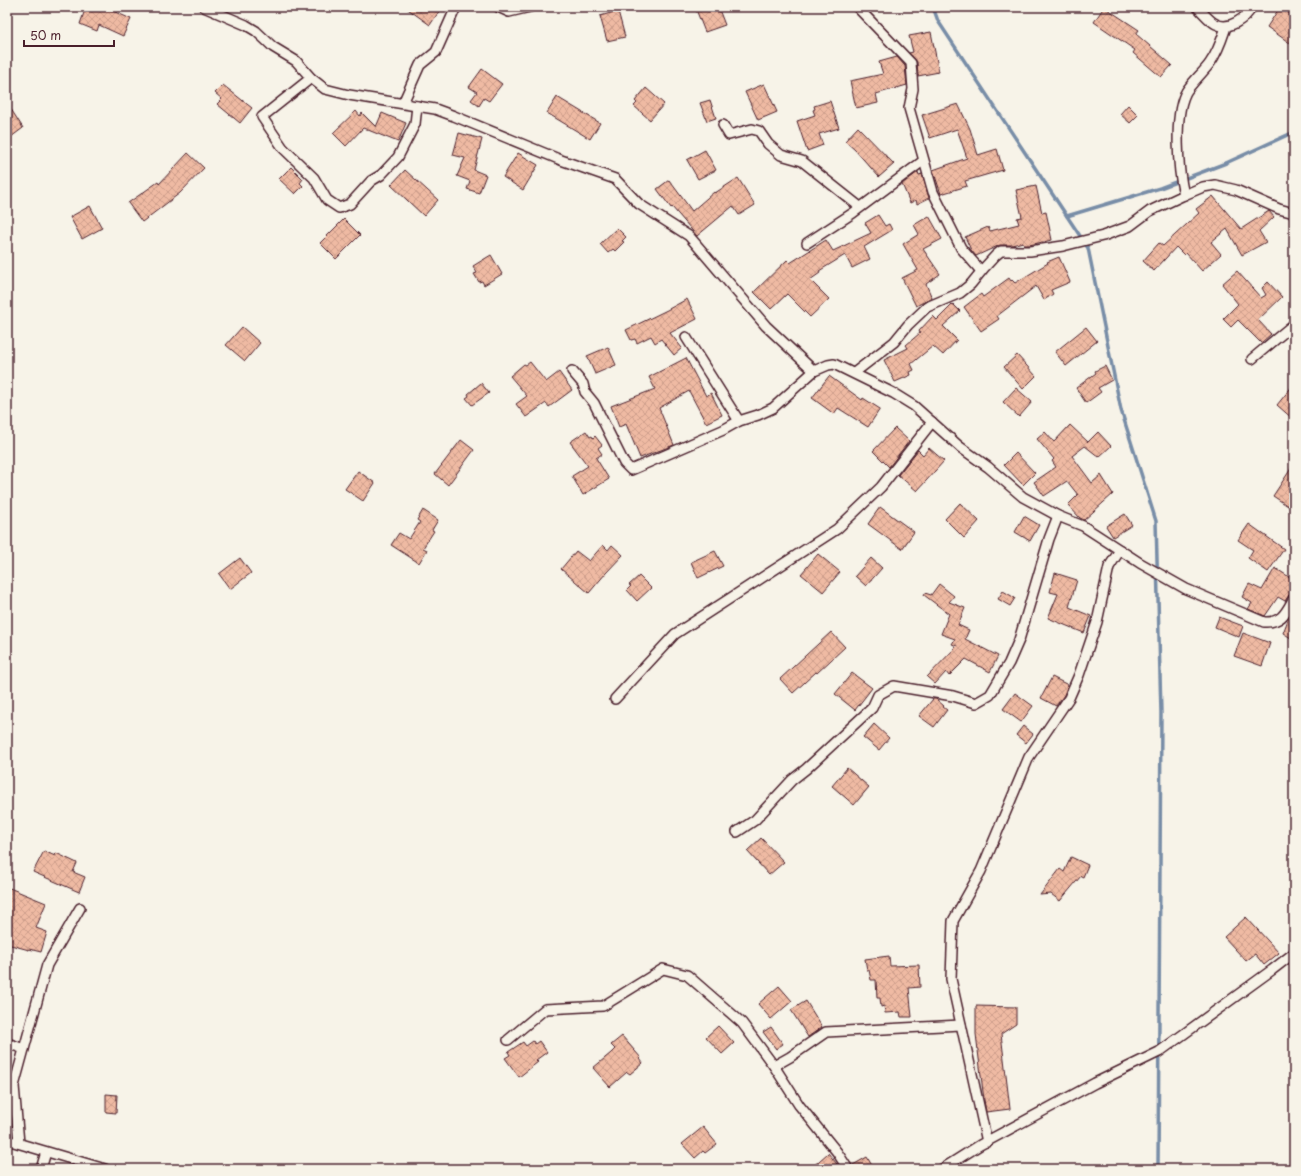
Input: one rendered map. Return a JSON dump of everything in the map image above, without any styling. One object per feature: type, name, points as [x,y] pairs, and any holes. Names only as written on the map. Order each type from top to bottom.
[{"type":"street","points":[[204,7],[246,25],[256,31],[273,47],[296,61],[311,78],[325,88],[349,94],[435,109],[561,160],[615,179],[639,204],[689,236],[766,326],[814,371]]},
{"type":"street","points":[[403,103],[420,65],[436,52],[456,7]]},
{"type":"street","points":[[498,7],[509,12],[530,7]]},
{"type":"street","points":[[857,7],[911,64],[913,89],[909,108],[933,192],[961,248],[981,271]]},
{"type":"street","points":[[1197,7],[1216,24],[1226,27],[1249,13],[1252,7]]},
{"type":"street","points":[[1184,195],[1180,178],[1179,160],[1180,109],[1185,93],[1211,62],[1221,42],[1226,27]]},
{"type":"street","points":[[311,78],[262,117],[283,148],[314,178],[327,200],[339,208],[350,204],[371,181],[381,175],[398,156],[416,124],[417,106]]},
{"type":"street","points":[[723,125],[729,134],[752,129],[759,131],[768,144],[781,155],[802,161],[860,207]]},
{"type":"street","points":[[807,243],[923,161]]},
{"type":"street","points":[[854,373],[894,342],[908,324],[928,307],[960,293],[971,284],[981,271],[1001,251],[1030,252],[1103,236],[1130,226],[1150,212],[1203,186],[1215,185],[1236,190],[1279,209],[1294,213]]},
{"type":"street","points":[[1252,359],[1294,324]]},
{"type":"street","points":[[686,337],[739,421]]},
{"type":"street","points":[[572,371],[583,384],[585,392],[594,403],[624,463],[631,470],[723,430],[739,421],[773,408],[814,371],[834,364],[854,373],[914,406],[1023,497],[1058,516],[1083,526],[1140,563],[1186,589],[1264,622],[1273,622],[1280,619],[1294,598]]},
{"type":"street","points":[[615,699],[675,634],[837,529],[881,487],[932,422]]},
{"type":"street","points":[[738,832],[756,820],[792,780],[806,770],[872,708],[878,695],[894,686],[954,696],[976,703],[990,695],[1009,663],[1019,640],[1045,553],[1058,516]]},
{"type":"street","points":[[987,1142],[951,979],[953,921],[981,871],[1029,757],[1072,692],[1097,622],[1109,568],[1120,550]]},
{"type":"street","points":[[19,1143],[14,1086],[48,965],[80,908]]},
{"type":"street","points":[[942,1169],[987,1142],[1095,1083],[1159,1052],[1294,953]]},
{"type":"street","points":[[508,1040],[545,1010],[603,1006],[663,969],[687,975],[742,1023],[774,1066],[799,1105],[837,1152],[848,1169]]},
{"type":"street","points":[[774,1066],[790,1057],[826,1032],[961,1025]]},
{"type":"street","points":[[7,1043],[24,1049]]},
{"type":"street","points":[[7,1140],[105,1169]]},
{"type":"street","points":[[41,1169],[46,1152]]},
{"type":"building","points":[[86,7],[104,7],[131,19],[123,36],[99,25],[97,31],[80,24]]},
{"type":"building","points":[[405,7],[442,7],[430,25]]},
{"type":"building","points":[[695,7],[718,7],[725,25],[705,32]]},
{"type":"building","points":[[1104,7],[1139,30],[1136,34],[1172,65],[1161,77],[1133,53],[1135,50],[1094,22]]},
{"type":"building","points":[[1280,7],[1294,17],[1294,46],[1267,27]]},
{"type":"building","points":[[618,11],[625,37],[607,41],[600,16]]},
{"type":"building","points":[[931,32],[939,72],[918,76],[917,62],[909,53],[913,52],[909,36]]},
{"type":"building","points":[[897,57],[905,66],[907,85],[876,94],[878,103],[856,108],[850,81],[883,74],[879,62]]},
{"type":"building","points":[[482,69],[502,84],[489,101],[484,98],[479,106],[471,100],[477,92],[469,87]]},
{"type":"building","points":[[764,84],[777,112],[758,120],[745,92]]},
{"type":"building","points":[[223,85],[252,108],[240,123],[217,104],[222,99],[215,93]]},
{"type":"building","points":[[646,88],[664,104],[650,120],[634,106],[637,103],[635,101]]},
{"type":"building","points":[[557,97],[600,123],[590,139],[547,113]]},
{"type":"building","points":[[710,100],[716,118],[707,121],[700,103]]},
{"type":"building","points":[[830,101],[839,128],[819,134],[823,145],[807,151],[797,121],[815,115],[813,110],[815,109],[814,106]]},
{"type":"building","points":[[7,103],[23,128],[7,140]]},
{"type":"building","points":[[958,104],[970,129],[978,155],[997,149],[1003,170],[965,181],[967,186],[941,194],[933,170],[967,158],[957,129],[930,138],[922,115]]},
{"type":"building","points":[[1128,105],[1138,115],[1130,123],[1120,114]]},
{"type":"building","points":[[356,111],[360,116],[362,113],[376,127],[382,113],[406,123],[398,142],[363,128],[346,146],[333,133]]},
{"type":"building","points":[[858,127],[894,164],[879,177],[845,141]]},
{"type":"building","points":[[459,133],[482,139],[474,170],[486,175],[479,193],[467,189],[470,181],[457,176],[465,158],[453,155]]},
{"type":"building","points":[[705,150],[716,170],[698,179],[687,160]]},
{"type":"building","points":[[188,153],[204,168],[180,193],[142,222],[128,203],[158,182],[159,184]]},
{"type":"building","points":[[518,153],[538,165],[523,190],[503,177]]},
{"type":"building","points":[[291,167],[303,179],[300,183],[303,186],[295,194],[279,179]]},
{"type":"building","points":[[405,170],[438,200],[424,216],[391,185]]},
{"type":"building","points":[[918,172],[919,175],[922,174],[929,198],[917,204],[916,200],[910,203],[902,184]]},
{"type":"building","points":[[738,178],[755,205],[739,215],[733,206],[697,236],[672,207],[671,208],[657,189],[669,180],[692,211],[714,192],[715,193]]},
{"type":"building","points":[[1036,186],[1042,213],[1046,212],[1052,240],[1029,245],[1024,245],[1023,242],[1012,245],[1000,245],[976,256],[971,250],[965,237],[988,227],[990,231],[1019,224],[1017,218],[1022,217],[1016,190]]},
{"type":"building","points":[[1213,196],[1241,229],[1269,211],[1274,217],[1259,231],[1266,242],[1242,255],[1227,229],[1211,242],[1221,254],[1202,271],[1186,253],[1184,255],[1176,247],[1154,271],[1143,261],[1159,243],[1163,246],[1199,213],[1196,209]]},
{"type":"building","points":[[90,206],[102,228],[82,239],[70,217]]},
{"type":"building","points":[[878,215],[885,226],[889,224],[892,230],[864,247],[870,259],[852,268],[845,255],[819,271],[820,273],[810,280],[829,299],[810,317],[787,294],[771,309],[754,292],[787,260],[790,263],[826,240],[833,251],[871,233],[865,223]]},
{"type":"building","points":[[929,216],[942,239],[923,249],[940,274],[926,284],[932,298],[916,306],[902,278],[918,270],[903,244],[919,234],[914,225]]},
{"type":"building","points":[[344,219],[360,235],[336,259],[320,243]]},
{"type":"building","points":[[617,228],[626,237],[622,241],[624,242],[615,251],[613,249],[608,253],[600,244]]},
{"type":"building","points":[[491,255],[502,274],[484,285],[482,281],[479,282],[474,274],[477,273],[473,266]]},
{"type":"building","points":[[1059,257],[1070,282],[1051,290],[1053,294],[1044,300],[1036,286],[997,316],[999,319],[981,331],[964,307],[981,294],[983,297],[1009,278],[1015,283],[1048,263],[1047,262]]},
{"type":"building","points":[[1237,271],[1261,298],[1266,295],[1262,288],[1268,282],[1282,297],[1258,320],[1271,334],[1261,343],[1238,320],[1231,327],[1223,319],[1238,304],[1222,284]]},
{"type":"building","points":[[687,299],[697,319],[670,333],[682,348],[674,355],[661,339],[655,343],[651,336],[637,343],[635,339],[631,340],[626,330]]},
{"type":"building","points":[[953,304],[960,311],[943,326],[957,340],[943,355],[933,346],[911,364],[914,370],[910,372],[911,375],[895,382],[884,360],[908,348],[906,345],[920,333],[919,331],[933,316],[937,320]]},
{"type":"building","points":[[242,327],[260,343],[245,361],[226,345]]},
{"type":"building","points":[[1086,327],[1097,341],[1066,366],[1055,352]]},
{"type":"building","points":[[608,347],[616,365],[595,374],[587,356]]},
{"type":"building","points":[[1017,355],[1036,376],[1023,389],[1004,367]]},
{"type":"building","points":[[686,358],[706,396],[711,393],[722,415],[706,423],[689,391],[659,408],[674,445],[640,458],[626,424],[619,427],[611,406],[655,389],[649,377]]},
{"type":"building","points":[[530,362],[546,382],[559,372],[572,390],[549,407],[546,403],[526,417],[516,404],[527,396],[510,376],[524,364],[526,365]]},
{"type":"building","points":[[1105,366],[1112,380],[1098,388],[1101,392],[1086,403],[1076,388],[1096,373],[1095,371]]},
{"type":"building","points":[[829,376],[862,400],[863,398],[880,409],[868,427],[838,408],[834,414],[812,398]]},
{"type":"building","points":[[481,383],[489,393],[472,405],[466,398],[469,396],[468,394]]},
{"type":"building","points":[[1294,384],[1294,420],[1277,405]]},
{"type":"building","points":[[1016,388],[1032,402],[1019,417],[1003,402]]},
{"type":"building","points":[[1070,425],[1088,442],[1098,432],[1111,446],[1099,457],[1085,446],[1072,456],[1092,483],[1101,475],[1113,494],[1084,520],[1080,518],[1068,505],[1078,495],[1067,481],[1044,496],[1034,482],[1056,467],[1052,461],[1054,459],[1037,439],[1045,432],[1054,442]]},
{"type":"building","points":[[895,428],[909,441],[889,467],[873,451]]},
{"type":"building","points":[[586,431],[590,437],[592,436],[593,438],[595,436],[602,445],[598,448],[602,454],[596,458],[609,479],[583,495],[572,476],[588,466],[570,442]]},
{"type":"building","points":[[461,440],[474,450],[448,485],[435,474]]},
{"type":"building","points":[[929,448],[944,461],[917,491],[898,475],[918,450],[923,455]]},
{"type":"building","points":[[1016,453],[1035,473],[1023,485],[1004,465]]},
{"type":"building","points":[[1294,464],[1294,510],[1273,496]]},
{"type":"building","points":[[358,471],[375,483],[363,501],[345,489]]},
{"type":"building","points":[[960,503],[979,521],[964,538],[945,519]]},
{"type":"building","points":[[880,507],[914,532],[902,549],[868,524]]},
{"type":"building","points":[[423,510],[438,520],[432,530],[434,531],[423,548],[427,550],[419,563],[391,545],[399,533],[409,539],[420,522],[417,520]]},
{"type":"building","points":[[1125,514],[1132,525],[1113,537],[1106,526]]},
{"type":"building","points":[[1024,516],[1039,525],[1030,541],[1015,532]]},
{"type":"building","points":[[1249,524],[1284,549],[1268,572],[1248,558],[1253,550],[1238,540]]},
{"type":"building","points":[[603,545],[608,550],[612,545],[623,555],[589,593],[561,569],[576,551],[589,561]]},
{"type":"building","points":[[715,551],[723,566],[698,578],[691,562]]},
{"type":"building","points":[[818,554],[840,572],[823,592],[801,574]]},
{"type":"building","points":[[240,558],[251,573],[230,589],[219,574]]},
{"type":"building","points":[[871,558],[882,568],[866,586],[855,576]]},
{"type":"building","points":[[1275,568],[1294,580],[1294,592],[1289,595],[1285,601],[1278,597],[1265,616],[1248,609],[1252,603],[1242,597],[1249,584],[1262,590]]},
{"type":"building","points":[[1055,573],[1077,580],[1069,607],[1091,616],[1084,633],[1048,618],[1058,594],[1050,592]]},
{"type":"building","points":[[639,576],[651,588],[637,601],[627,590],[631,586],[629,585]]},
{"type":"building","points":[[939,584],[954,596],[949,602],[965,608],[958,625],[969,630],[965,639],[998,656],[990,672],[966,659],[949,676],[946,672],[935,684],[927,677],[957,646],[952,644],[955,639],[941,634],[949,614],[924,595],[925,593],[931,595]]},
{"type":"building","points":[[1003,591],[1015,598],[1010,606],[998,599]]},
{"type":"building","points":[[1294,610],[1294,640],[1283,633],[1289,617]]},
{"type":"building","points":[[1219,617],[1243,626],[1239,637],[1215,627]]},
{"type":"building","points":[[831,632],[845,647],[793,693],[780,679]]},
{"type":"building","points":[[1243,633],[1270,643],[1262,666],[1234,656]]},
{"type":"building","points":[[852,673],[872,688],[855,710],[835,694]]},
{"type":"building","points":[[1052,677],[1068,685],[1064,695],[1056,706],[1041,698]]},
{"type":"building","points":[[1015,693],[1033,706],[1021,722],[1003,709]]},
{"type":"building","points":[[933,699],[936,699],[947,710],[934,727],[919,716]]},
{"type":"building","points":[[874,724],[889,738],[879,750],[863,737]]},
{"type":"building","points":[[1023,726],[1033,734],[1026,743],[1016,735]]},
{"type":"building","points":[[847,768],[869,787],[854,805],[832,786]]},
{"type":"building","points":[[761,838],[784,862],[769,875],[747,851]]},
{"type":"building","points":[[44,851],[55,856],[56,853],[77,863],[73,872],[85,877],[79,892],[33,872]]},
{"type":"building","points":[[1071,857],[1088,865],[1083,877],[1081,876],[1060,901],[1051,894],[1040,895],[1060,869],[1064,872]]},
{"type":"building","points":[[7,887],[46,903],[36,928],[47,932],[41,952],[7,944]]},
{"type":"building","points":[[1246,917],[1279,953],[1264,965],[1255,954],[1246,961],[1224,937]]},
{"type":"building","points":[[889,956],[890,966],[919,965],[920,987],[909,988],[912,1017],[901,1017],[900,1012],[885,1013],[884,1006],[881,1007],[880,998],[877,998],[876,980],[871,980],[865,959]]},
{"type":"building","points":[[779,986],[792,1001],[771,1019],[758,1004]]},
{"type":"building","points":[[806,1001],[822,1027],[808,1037],[791,1010]]},
{"type":"building","points":[[976,1006],[1016,1007],[1016,1024],[1001,1034],[1010,1109],[986,1112],[976,1034]]},
{"type":"building","points":[[718,1026],[734,1043],[722,1054],[706,1037]]},
{"type":"building","points":[[771,1027],[783,1044],[776,1049],[763,1032]]},
{"type":"building","points":[[622,1036],[641,1058],[640,1059],[643,1063],[630,1074],[627,1072],[610,1087],[593,1068],[615,1049],[611,1045]]},
{"type":"building","points":[[533,1041],[535,1044],[539,1041],[547,1052],[536,1060],[538,1062],[519,1077],[505,1058],[510,1055],[508,1052],[523,1042],[526,1046]]},
{"type":"building","points":[[106,1094],[117,1095],[116,1113],[106,1112]]},
{"type":"building","points":[[703,1127],[717,1144],[705,1153],[703,1151],[695,1158],[682,1144]]},
{"type":"building","points":[[828,1153],[841,1169],[810,1169]]},
{"type":"building","points":[[867,1157],[874,1169],[854,1169],[853,1165]]},
{"type":"waterway","points":[[933,7],[938,21],[1088,248],[1121,410],[1156,521],[1161,713],[1158,1169]]},
{"type":"waterway","points":[[1067,216],[1160,188],[1226,163],[1294,132]]}]
